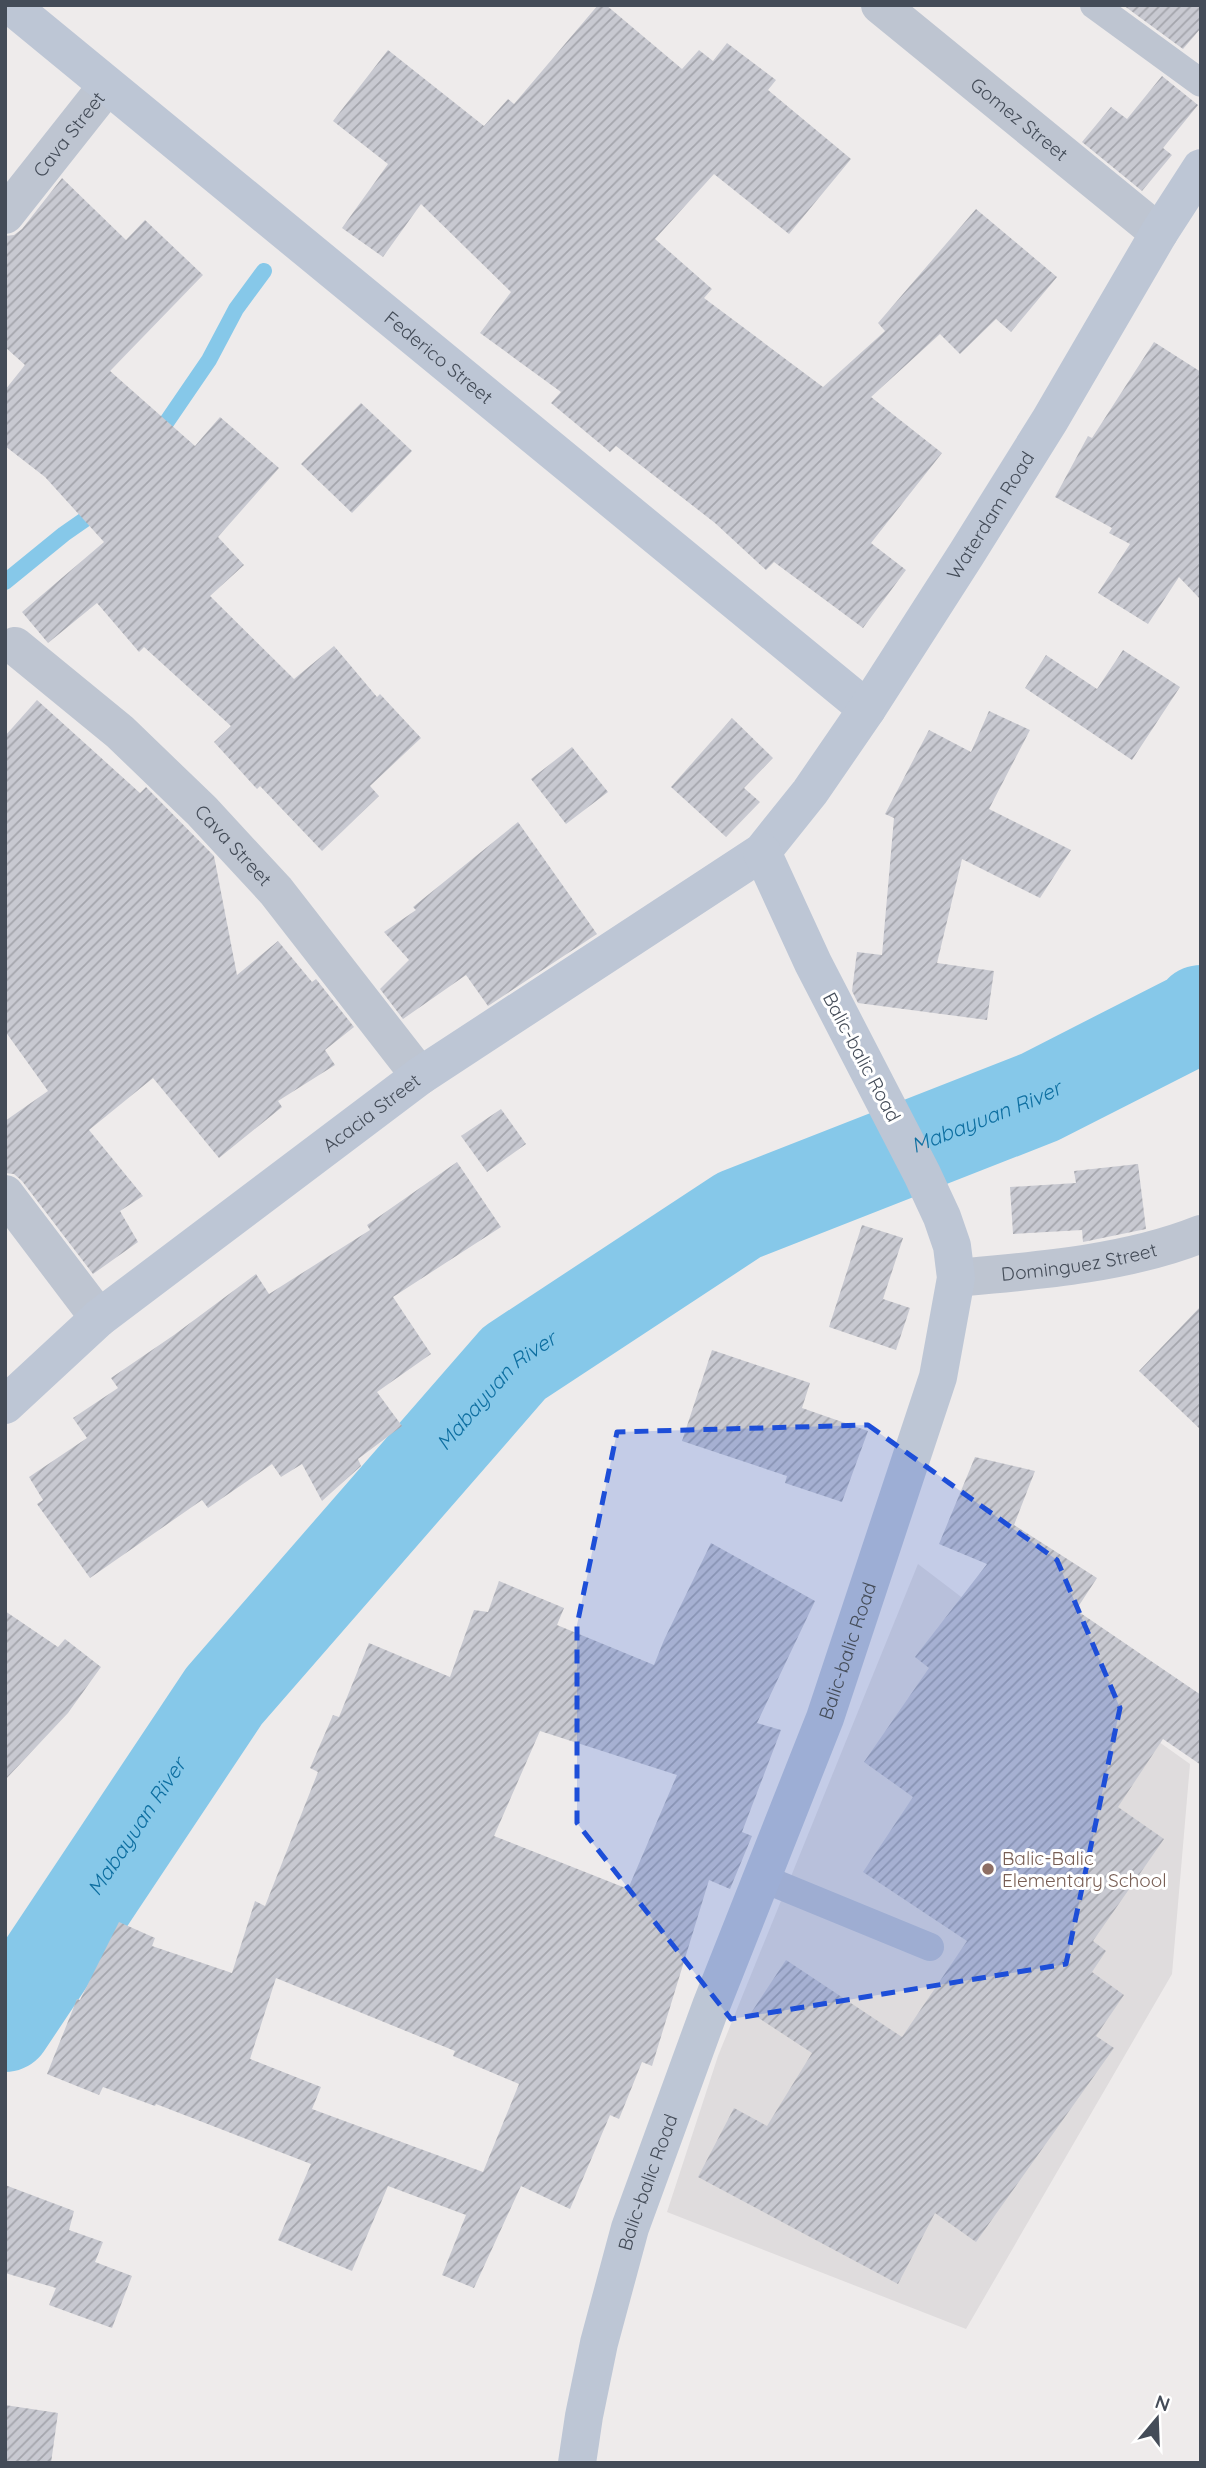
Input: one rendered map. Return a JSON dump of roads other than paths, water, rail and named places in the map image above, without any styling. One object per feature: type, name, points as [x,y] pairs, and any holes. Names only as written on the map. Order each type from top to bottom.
[{"type":"main road","name":"Federico Street","points":[[10,5],[867,709]]},
{"type":"main road","name":"Waterdam Road","points":[[762,852],[810,792],[867,709],[1043,431],[1159,233],[1201,168]]},
{"type":"main road","name":"Acacia Street","points":[[5,1405],[99,1318],[420,1076],[762,852]]},
{"type":"main road","name":"Balic-balic Road","points":[[577,2463],[583,2416],[599,2343],[630,2228],[711,2006],[825,1718],[938,1377],[956,1278],[952,1246],[942,1217],[813,963],[762,852]]},
{"type":"street","name":"Gomez Street","points":[[880,5],[1159,233]]},
{"type":"street","name":"Cava Street","points":[[5,215],[107,86]]},
{"type":"street","name":"Cava Street","points":[[15,646],[120,732],[202,811],[276,891],[420,1076]]},
{"type":"street","points":[[5,1194],[99,1318]]},
{"type":"street","name":"Dominguez Street","points":[[956,1278],[1023,1272],[1108,1259],[1174,1245],[1201,1234]]},
{"type":"lane","points":[[1094,5],[1201,83]]},
{"type":"lane","points":[[762,1878],[930,1947]]},
{"type":"waterway","points":[[155,439],[209,360],[236,309],[264,271]]},
{"type":"waterway","points":[[5,582],[64,534],[100,509]]},
{"type":"waterway","name":"Mabayuan River","points":[[5,2025],[224,1696],[514,1363],[739,1215],[1040,1097],[1195,1018],[1201,1012]]},
{"type":"place","name":"Balic-Balic Elementary School","points":[[988,1869]]}]
